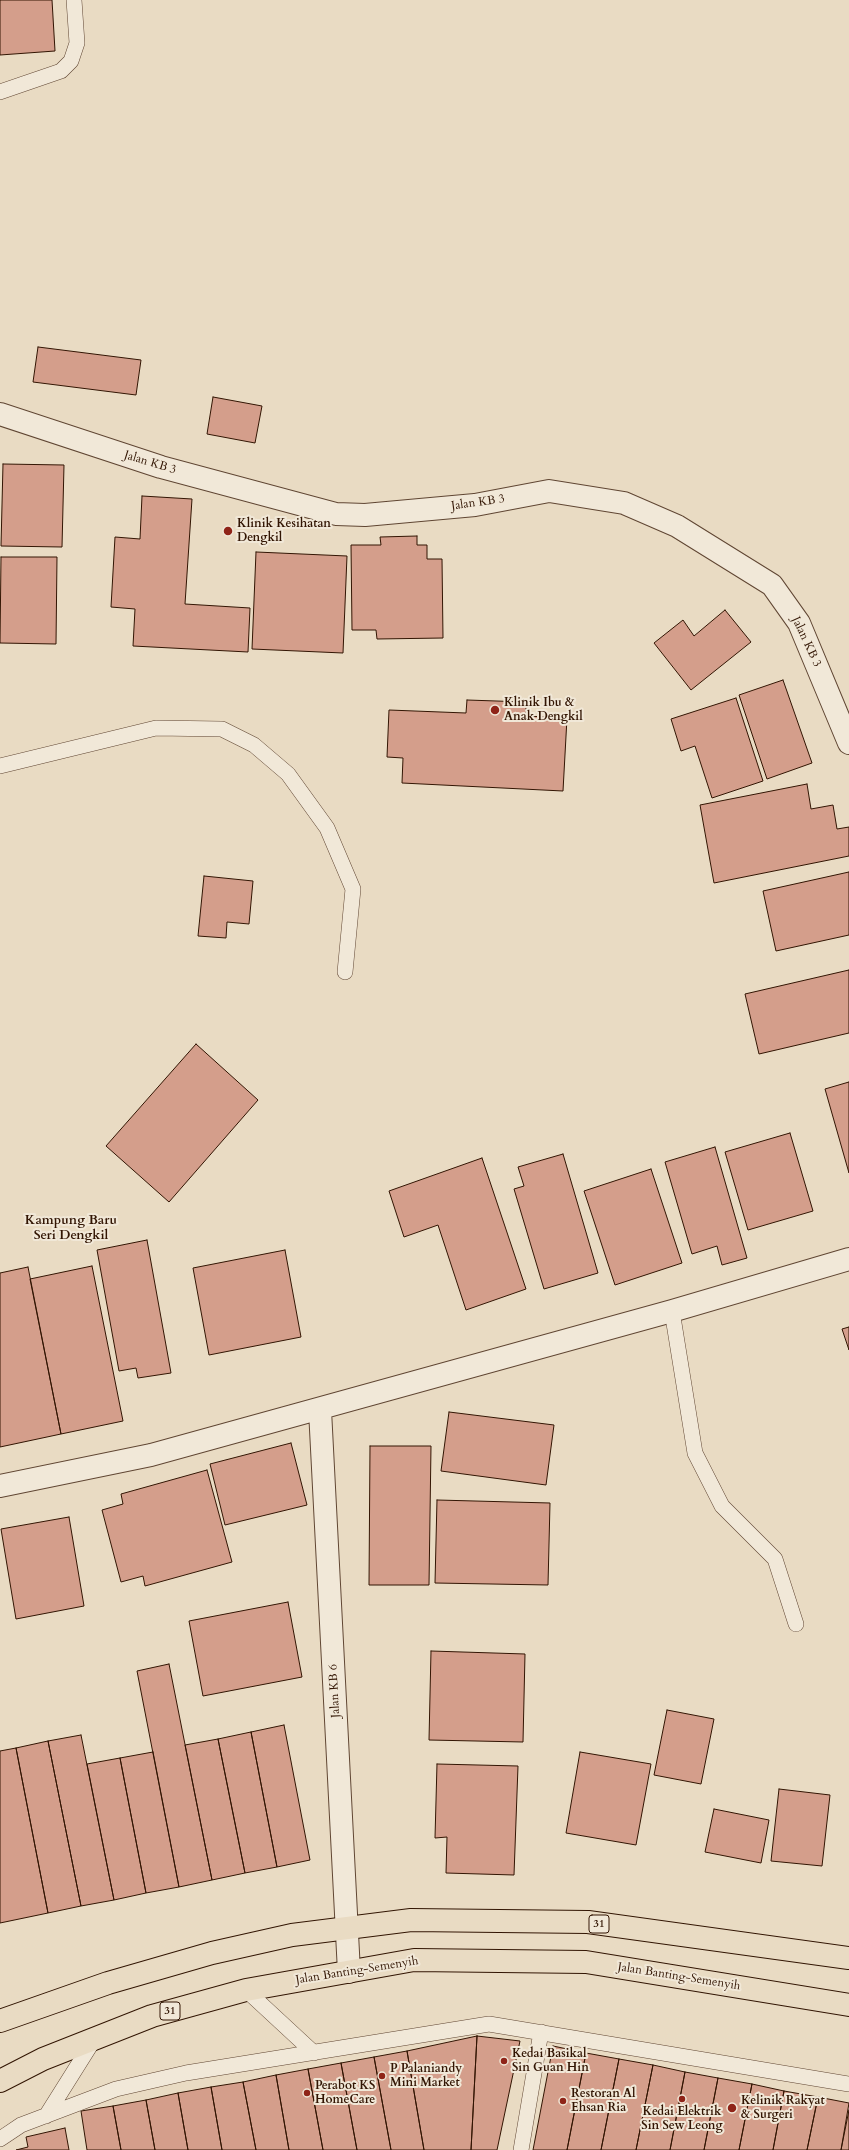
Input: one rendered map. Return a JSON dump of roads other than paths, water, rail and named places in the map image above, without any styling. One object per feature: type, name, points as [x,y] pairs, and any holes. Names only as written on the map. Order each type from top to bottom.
[{"type":"main road","name":"31","points":[[0,2021],[108,1983],[212,1953],[292,1934],[411,1920],[588,1922],[849,1958]]},
{"type":"main road","name":"Jalan Banting-Semenyih","points":[[0,2081],[43,2059],[152,2016],[246,1990],[414,1960],[586,1962],[849,2005]]},
{"type":"street","name":"Jalan KB 3","points":[[0,414],[161,467],[336,514],[365,515],[475,505],[549,491],[624,503],[677,526],[772,586],[799,623],[849,743]]},
{"type":"street","points":[[0,1486],[151,1455],[320,1410],[672,1311],[849,1259]]},
{"type":"street","name":"Jalan KB 6","points":[[320,1410],[348,1928],[349,1972]]},
{"type":"lane","points":[[0,92],[61,72],[71,61],[77,43],[74,0]]},
{"type":"lane","points":[[0,766],[156,728],[222,728],[254,745],[288,774],[327,828],[353,889],[345,972]]},
{"type":"lane","points":[[672,1311],[695,1453],[722,1506],[775,1559],[796,1624]]},
{"type":"lane","points":[[246,1990],[314,2053]]},
{"type":"lane","points":[[0,2139],[21,2125],[116,2089],[186,2073],[489,2024],[849,2084]]},
{"type":"lane","points":[[521,2150],[541,2032]]},
{"type":"lane","points":[[46,2116],[95,2038]]},
{"type":"place","name":"Klinik Kesihatan Dengkil","points":[[228,531]]},
{"type":"place","name":"Klinik Ibu & Anak Dengkil","points":[[495,710]]},
{"type":"place","name":"Kedai Basikal Sin Guan Hin","points":[[504,2061]]},
{"type":"place","name":"P Palaniandy Mini Market","points":[[382,2076]]},
{"type":"place","name":"Perabot KS HomeCare","points":[[307,2093]]},
{"type":"place","name":"Kedai Elektrik Sin Sew Leong","points":[[682,2099]]},
{"type":"place","name":"Restoran Al Ehsan Ria","points":[[563,2101]]},
{"type":"place","name":"Kelinik Rakyat & Surgeri","points":[[732,2108]]},
{"type":"district","name":"Kampung Baru Seri Dengkil","points":[[71,1228]]}]
